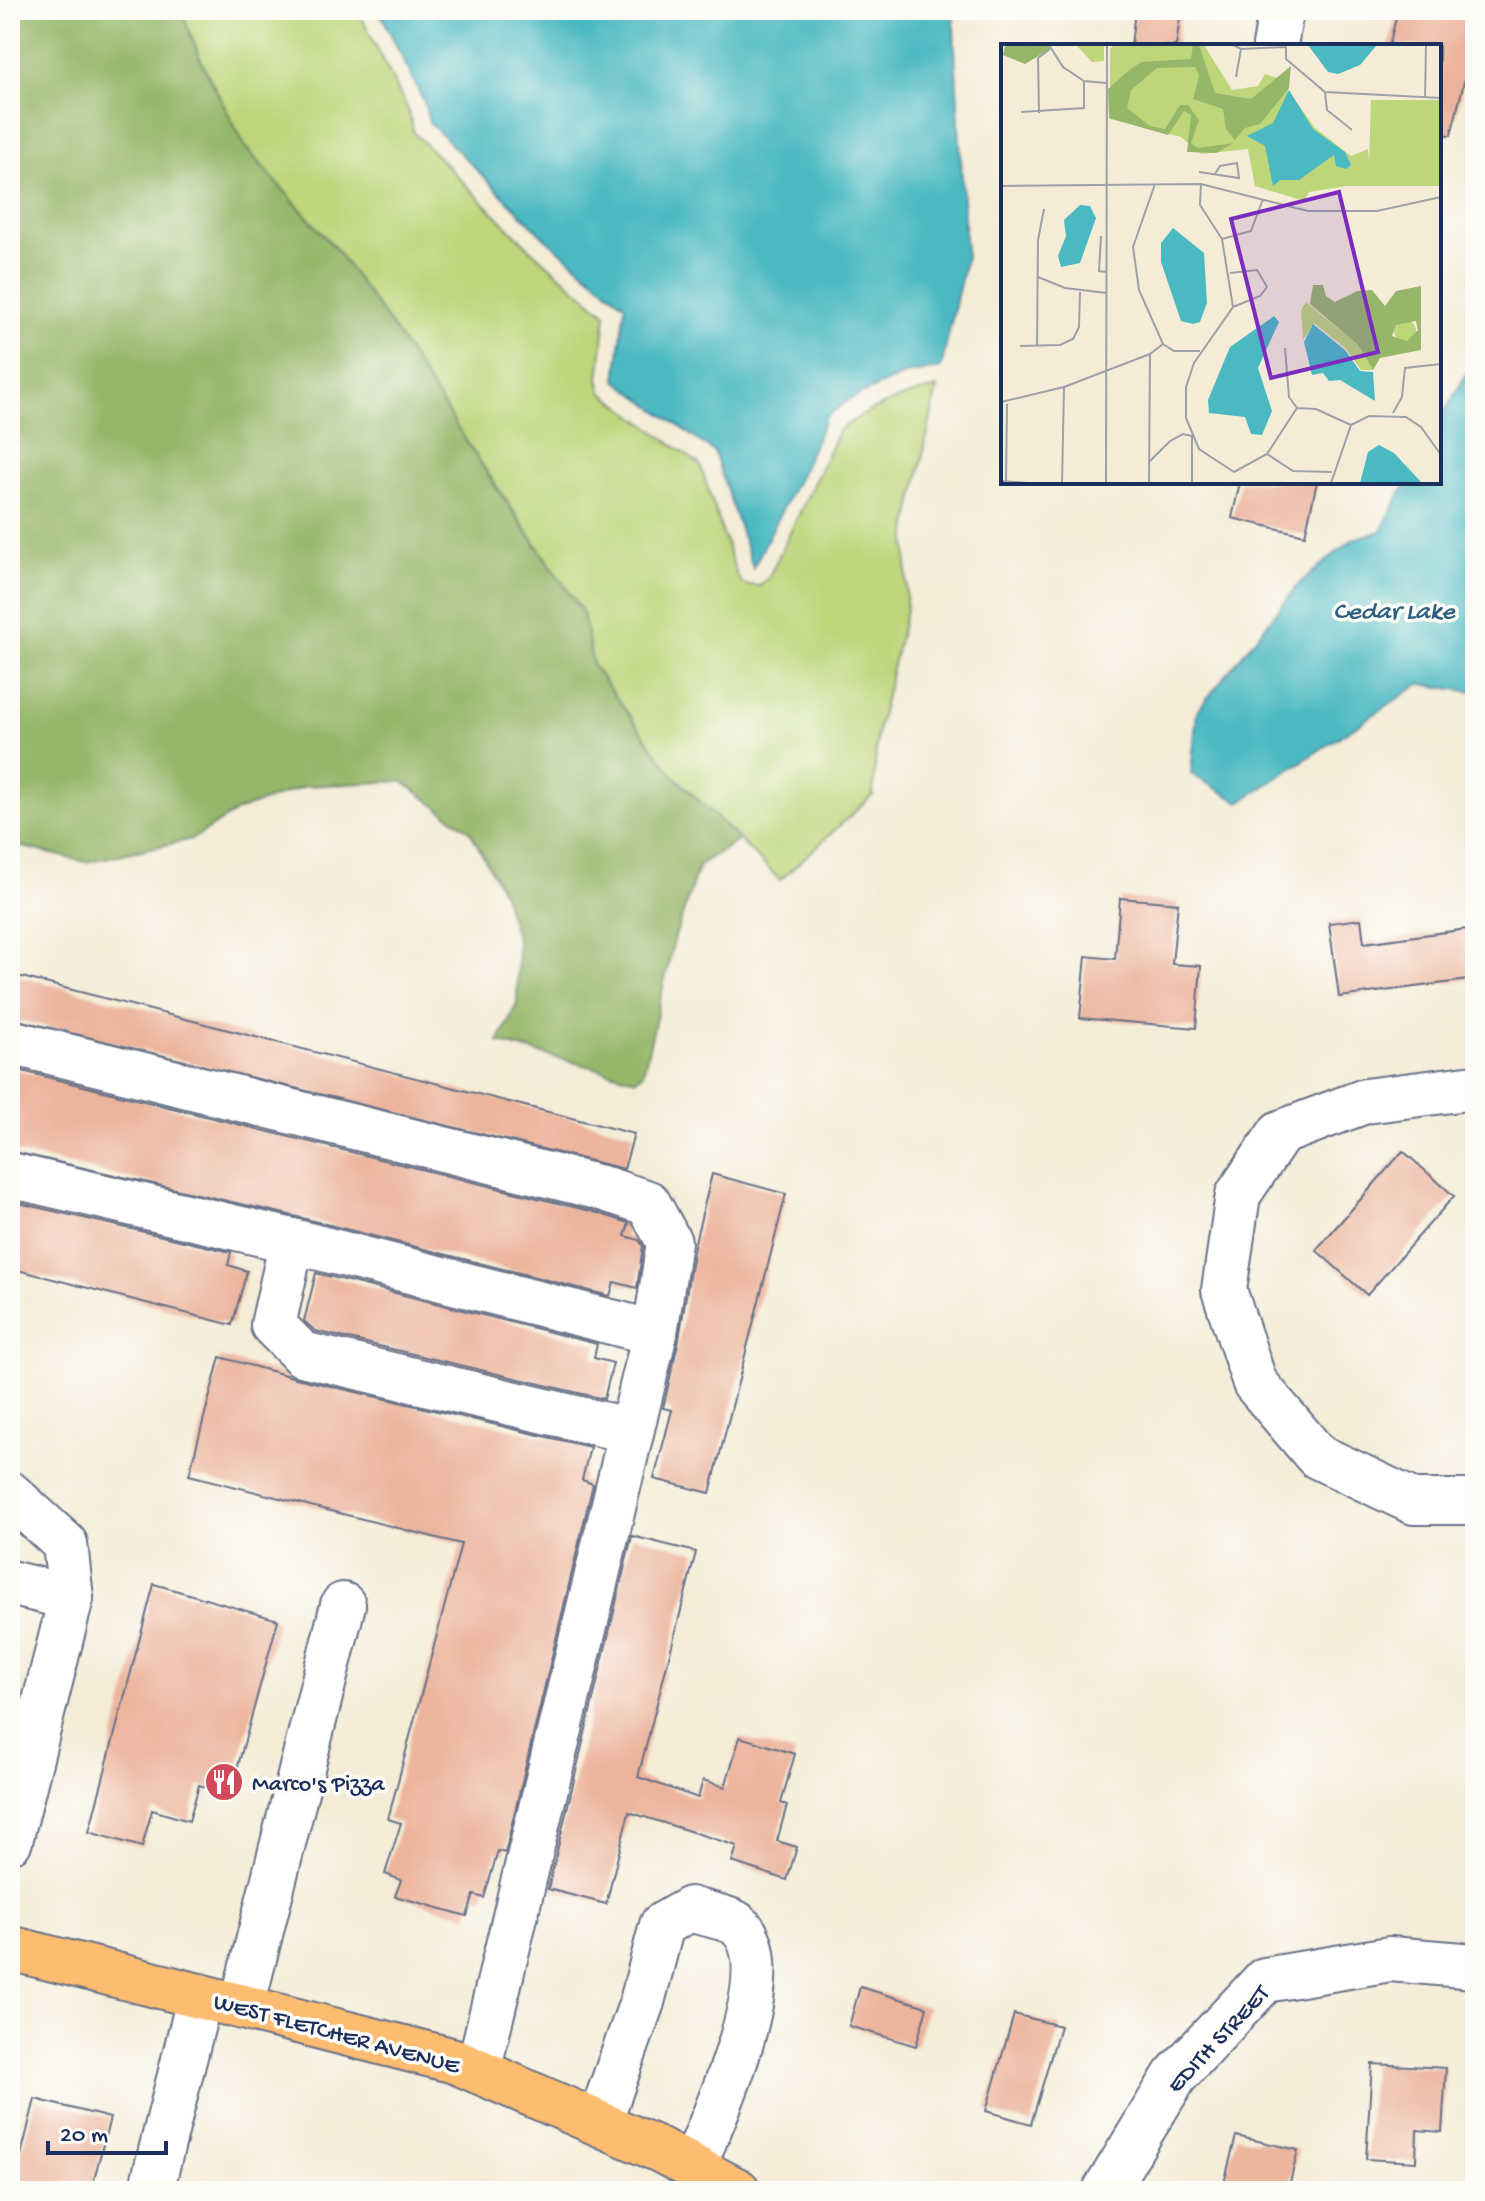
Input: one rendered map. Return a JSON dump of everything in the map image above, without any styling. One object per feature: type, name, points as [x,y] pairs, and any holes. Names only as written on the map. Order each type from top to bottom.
[{"type":"main road","name":"WEST FLETCHER AVENUE","points":[[10,1948],[455,2061],[599,2123],[738,2191]]},
{"type":"street","points":[[1275,44],[1281,10]]},
{"type":"street","points":[[10,1042],[605,1189],[648,1203],[669,1242],[655,1333],[478,2071]]},
{"type":"street","points":[[1475,1087],[1365,1101],[1280,1133],[1238,1195],[1224,1290],[1255,1383],[1317,1456],[1414,1502],[1475,1502]]},
{"type":"street","points":[[10,1175],[292,1241],[655,1333]]},
{"type":"street","points":[[292,1241],[273,1325],[302,1354],[631,1431]]},
{"type":"street","points":[[10,1494],[65,1544],[71,1598],[10,1841]]},
{"type":"street","points":[[10,1583],[71,1598]]},
{"type":"street","points":[[242,2006],[343,1605]]},
{"type":"street","points":[[599,2123],[642,2002],[662,1925],[690,1909],[736,1924],[754,1951],[753,1994],[731,2076],[693,2167]]},
{"type":"street","name":"EDITH STREET","points":[[1105,2191],[1175,2076],[1265,1980],[1390,1959],[1475,1966]]},
{"type":"street","points":[[151,2191],[200,1996]]},
{"type":"green space","points":[[10,10],[181,10],[203,65],[246,148],[335,248],[395,331],[494,484],[583,613],[593,666],[674,776],[739,840],[699,865],[674,940],[643,1074],[636,1079],[498,1042],[517,1004],[518,944],[503,893],[470,831],[402,781],[306,786],[239,810],[192,839],[86,862],[15,845],[10,841]]},
{"type":"green space","points":[[181,10],[358,10],[408,110],[414,133],[533,252],[606,314],[599,379],[602,392],[700,465],[737,576],[744,585],[760,586],[769,577],[839,430],[886,404],[937,388],[907,531],[906,610],[877,733],[873,795],[780,880],[674,776],[593,666],[583,613],[335,248],[246,148],[203,65]]},
{"type":"water","points":[[379,10],[953,10],[966,256],[941,368],[906,374],[850,399],[826,417],[753,568],[714,452],[616,380],[625,305],[545,238],[429,122],[424,102]]},
{"type":"water","name":"Cedar Lake","points":[[1475,360],[1475,692],[1420,684],[1240,802],[1191,774],[1197,711],[1300,583],[1353,539],[1381,531],[1406,484],[1441,484],[1441,418]]},
{"type":"building","points":[[1135,10],[1181,10],[1176,44],[1131,44]]},
{"type":"building","points":[[1398,10],[1475,10],[1475,37],[1451,135],[1441,134],[1441,44],[1390,44]]},
{"type":"building","points":[[1240,484],[1317,484],[1305,535],[1232,518]]},
{"type":"building","points":[[1120,898],[1178,903],[1172,964],[1201,966],[1196,1028],[1080,1018],[1086,956],[1115,959]]},
{"type":"building","points":[[1361,919],[1364,943],[1475,928],[1475,979],[1339,997],[1329,923]]},
{"type":"building","points":[[10,974],[634,1134],[624,1169],[10,1018]]},
{"type":"building","points":[[10,1068],[629,1223],[625,1236],[639,1240],[643,1246],[637,1288],[614,1282],[610,1296],[298,1217],[10,1151]]},
{"type":"building","points":[[1403,1151],[1454,1196],[1367,1295],[1316,1250]]},
{"type":"building","points":[[712,1174],[786,1194],[710,1493],[654,1479],[672,1410],[663,1408],[679,1339],[694,1246]]},
{"type":"building","points":[[10,1201],[231,1252],[228,1265],[247,1271],[232,1325],[10,1268]]},
{"type":"building","points":[[316,1273],[597,1344],[594,1358],[613,1363],[604,1399],[315,1331],[304,1321]]},
{"type":"building","points":[[220,1357],[296,1378],[590,1447],[582,1480],[593,1484],[505,1853],[498,1851],[484,1898],[474,1895],[467,1916],[395,1896],[401,1880],[385,1874],[401,1823],[388,1819],[461,1544],[189,1475]]},
{"type":"building","points":[[632,1536],[696,1552],[638,1777],[698,1798],[703,1780],[725,1787],[740,1737],[795,1754],[781,1803],[787,1805],[777,1841],[797,1847],[787,1880],[732,1862],[737,1846],[629,1812],[606,1904],[548,1889]]},
{"type":"building","points":[[154,1584],[278,1620],[230,1795],[199,1785],[189,1821],[152,1810],[142,1847],[89,1832]]},
{"type":"building","points":[[860,1987],[927,2007],[916,2046],[849,2026]]},
{"type":"building","points":[[1014,2014],[1060,2026],[1031,2124],[986,2111]]},
{"type":"building","points":[[1372,2064],[1446,2068],[1442,2132],[1417,2130],[1416,2162],[1366,2159]]},
{"type":"building","points":[[35,2099],[110,2118],[91,2191],[12,2191]]},
{"type":"building","points":[[1236,2136],[1298,2150],[1288,2191],[1222,2191]]},
{"type":"place","name":"Marco's Pizza","points":[[224,1782]]}]
